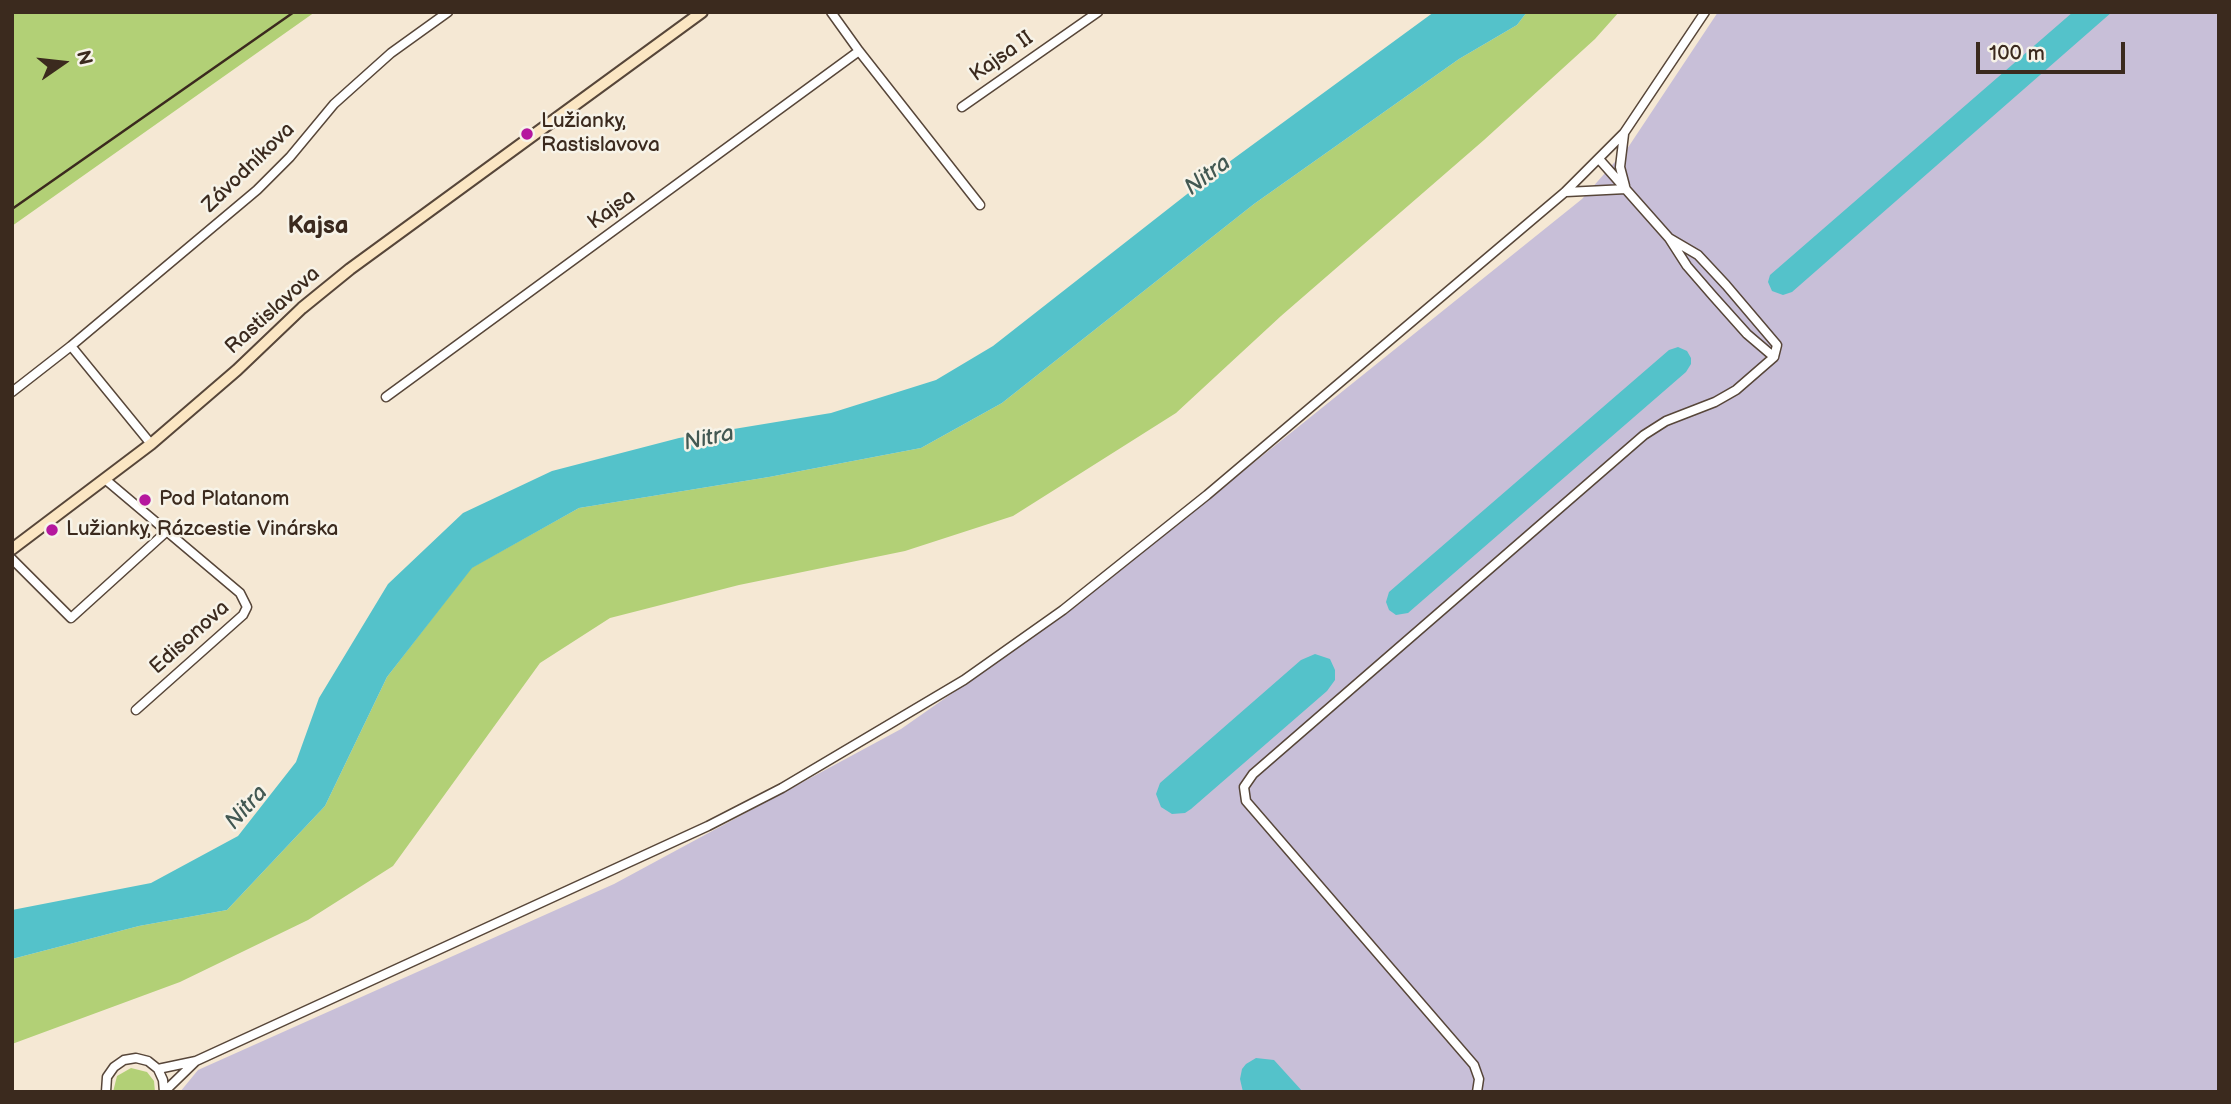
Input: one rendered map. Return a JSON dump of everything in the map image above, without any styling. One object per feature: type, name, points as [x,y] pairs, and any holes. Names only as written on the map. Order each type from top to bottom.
[{"type":"street","name":"Závodníkova","points":[[12,392],[257,190],[290,158],[334,104],[391,53],[448,12]]},
{"type":"street","name":"Rastislavova","points":[[12,549],[151,444],[237,370],[302,308],[350,269],[702,12]]},
{"type":"street","points":[[831,12],[980,205]]},
{"type":"street","name":"Kajsa II","points":[[962,107],[1098,12]]},
{"type":"street","points":[[158,1069],[196,1061],[708,826],[782,788],[964,680],[1063,610],[1207,495],[1565,192],[1624,132],[1704,12]]},
{"type":"street","name":"Kajsa","points":[[386,397],[859,51]]},
{"type":"street","points":[[1624,132],[1620,167],[1626,189]]},
{"type":"street","points":[[1600,159],[1669,238],[1687,266],[1713,296],[1747,334],[1774,357]]},
{"type":"street","points":[[1565,192],[1626,189]]},
{"type":"street","points":[[1477,1092],[1479,1079],[1474,1065],[1247,801],[1244,787],[1253,774],[1644,435],[1666,421],[1715,402],[1736,390],[1774,357],[1777,345],[1726,285],[1698,255],[1669,238]]},
{"type":"street","points":[[71,346],[151,444]]},
{"type":"street","name":"Edisonova","points":[[106,480],[240,593],[247,607],[243,615],[136,710]]},
{"type":"street","points":[[12,559],[71,618],[166,532]]},
{"type":"street","points":[[105,1091],[107,1077],[114,1067],[124,1060],[136,1058],[148,1061],[158,1069],[164,1092]]},
{"type":"street","points":[[164,1092],[196,1061]]},
{"type":"shaded area","points":[[1718,12],[2219,12],[2219,1092],[180,1092],[198,1070],[614,884],[901,729],[1064,615],[1582,199],[1629,146]]},
{"type":"green space","points":[[12,12],[315,12],[12,226]]},
{"type":"green space","points":[[1527,12],[1619,12],[1595,39],[1484,140],[1281,316],[1176,413],[1013,516],[905,551],[739,585],[610,618],[540,663],[393,866],[308,920],[180,982],[12,1044],[12,959],[139,926],[227,910],[325,806],[387,677],[471,568],[579,508],[769,477],[921,448],[1002,403],[1254,204],[1459,59],[1517,25]]},
{"type":"green space","points":[[131,1068],[147,1072],[154,1081],[155,1092],[113,1092],[117,1076]]},
{"type":"water","name":"Nitra","points":[[1434,12],[1527,12],[1517,25],[1459,59],[1254,204],[1002,403],[921,448],[769,477],[579,508],[472,568],[387,677],[325,806],[227,910],[139,926],[12,959],[12,910],[151,883],[238,836],[296,762],[319,698],[388,584],[463,513],[552,471],[679,438],[831,413],[936,380],[993,346],[1214,173]]},
{"type":"water","points":[[2073,12],[2112,12],[1792,292],[1783,295],[1772,291],[1768,282],[1770,275]]},
{"type":"water","points":[[1678,347],[1687,351],[1691,358],[1686,372],[1408,613],[1396,615],[1389,610],[1386,602],[1389,592],[1669,350]]},
{"type":"water","points":[[1315,654],[1330,659],[1335,670],[1335,680],[1327,691],[1191,809],[1185,813],[1172,814],[1161,807],[1156,794],[1160,783],[1301,660]]},
{"type":"water","points":[[1256,1058],[1274,1060],[1303,1092],[1243,1092],[1240,1079],[1242,1069]]},
{"type":"railway","points":[[12,209],[294,12]]},
{"type":"place","name":"Lužianky, Rastislavova","points":[[527,134]]},
{"type":"place","name":"Pod Platanom","points":[[145,500]]},
{"type":"place","name":"Lužianky, Rázcestie Vinárska","points":[[52,530]]},
{"type":"district","name":"Kajsa","points":[[318,227]]}]
